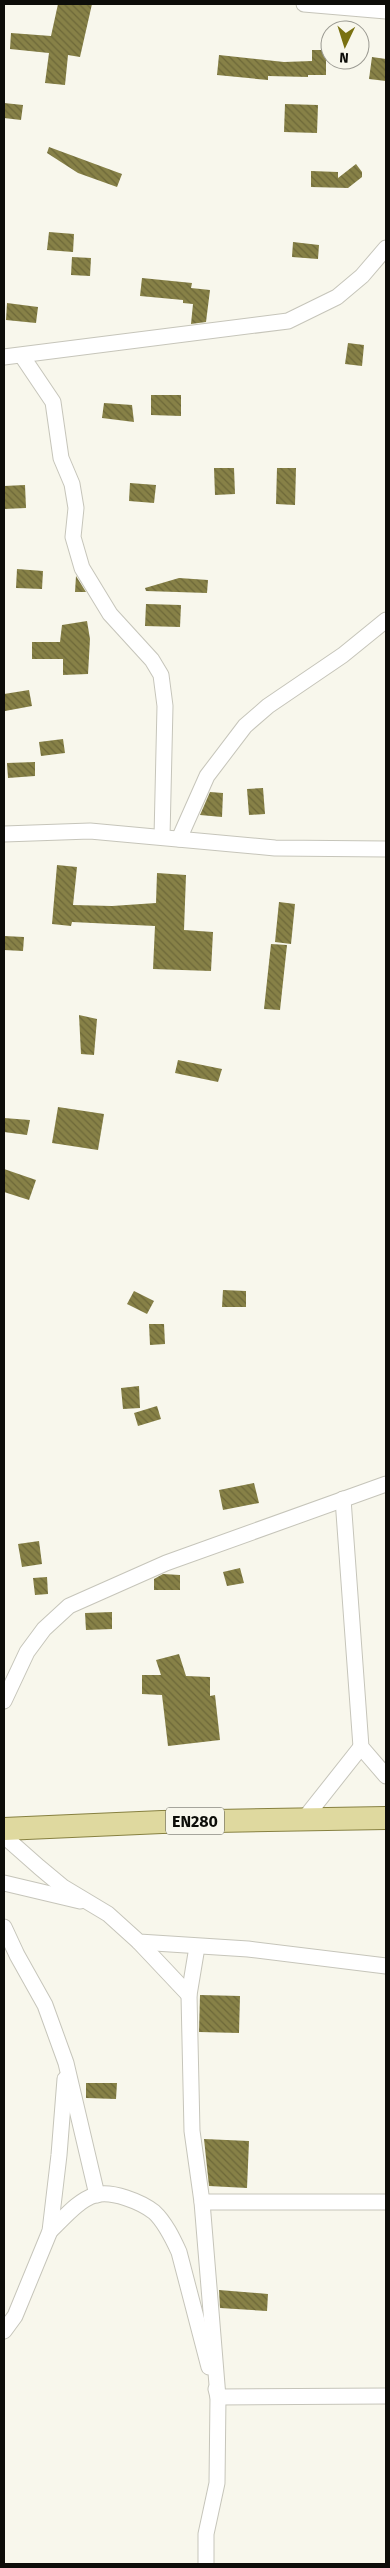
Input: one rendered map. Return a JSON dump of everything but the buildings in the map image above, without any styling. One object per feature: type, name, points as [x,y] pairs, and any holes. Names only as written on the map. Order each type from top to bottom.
[{"type":"main road","name":"EN280","points":[[4,1829],[162,1822],[386,1818]]},
{"type":"street","points":[[304,4],[386,10]]},
{"type":"street","points":[[4,357],[22,356],[57,349],[175,337],[288,321],[313,311],[338,297],[362,276],[386,248]]},
{"type":"street","points":[[22,356],[53,402],[61,458],[72,484],[76,508],[74,537],[82,568],[110,614],[152,660],[160,675],[165,725],[162,837]]},
{"type":"street","points":[[179,839],[207,776],[244,726],[268,706],[343,655],[386,620]]},
{"type":"street","points":[[4,834],[90,831],[275,848],[386,849]]},
{"type":"street","points":[[4,1700],[27,1652],[44,1629],[69,1606],[166,1563],[386,1484]]},
{"type":"street","points":[[343,1500],[361,1747],[386,1776]]},
{"type":"street","points":[[304,1819],[361,1747]]},
{"type":"street","points":[[4,1836],[63,1886],[108,1914],[140,1942],[189,1995]]},
{"type":"street","points":[[4,1883],[91,1903]]},
{"type":"street","points":[[4,1927],[17,1955],[45,2005],[66,2062],[97,2195]]},
{"type":"street","points":[[140,1942],[248,1949],[386,1966]]},
{"type":"street","points":[[198,1947],[189,1995],[192,2131],[202,2202],[218,2397],[218,2483],[206,2534],[206,2564]]},
{"type":"street","points":[[4,2331],[15,2316],[50,2231],[59,2155],[66,2062]]},
{"type":"street","points":[[50,2231],[79,2203],[97,2195],[109,2194],[130,2200],[154,2213],[171,2236],[179,2252],[194,2317],[218,2397]]},
{"type":"street","points":[[202,2202],[386,2202]]},
{"type":"street","points":[[218,2397],[386,2396]]}]
